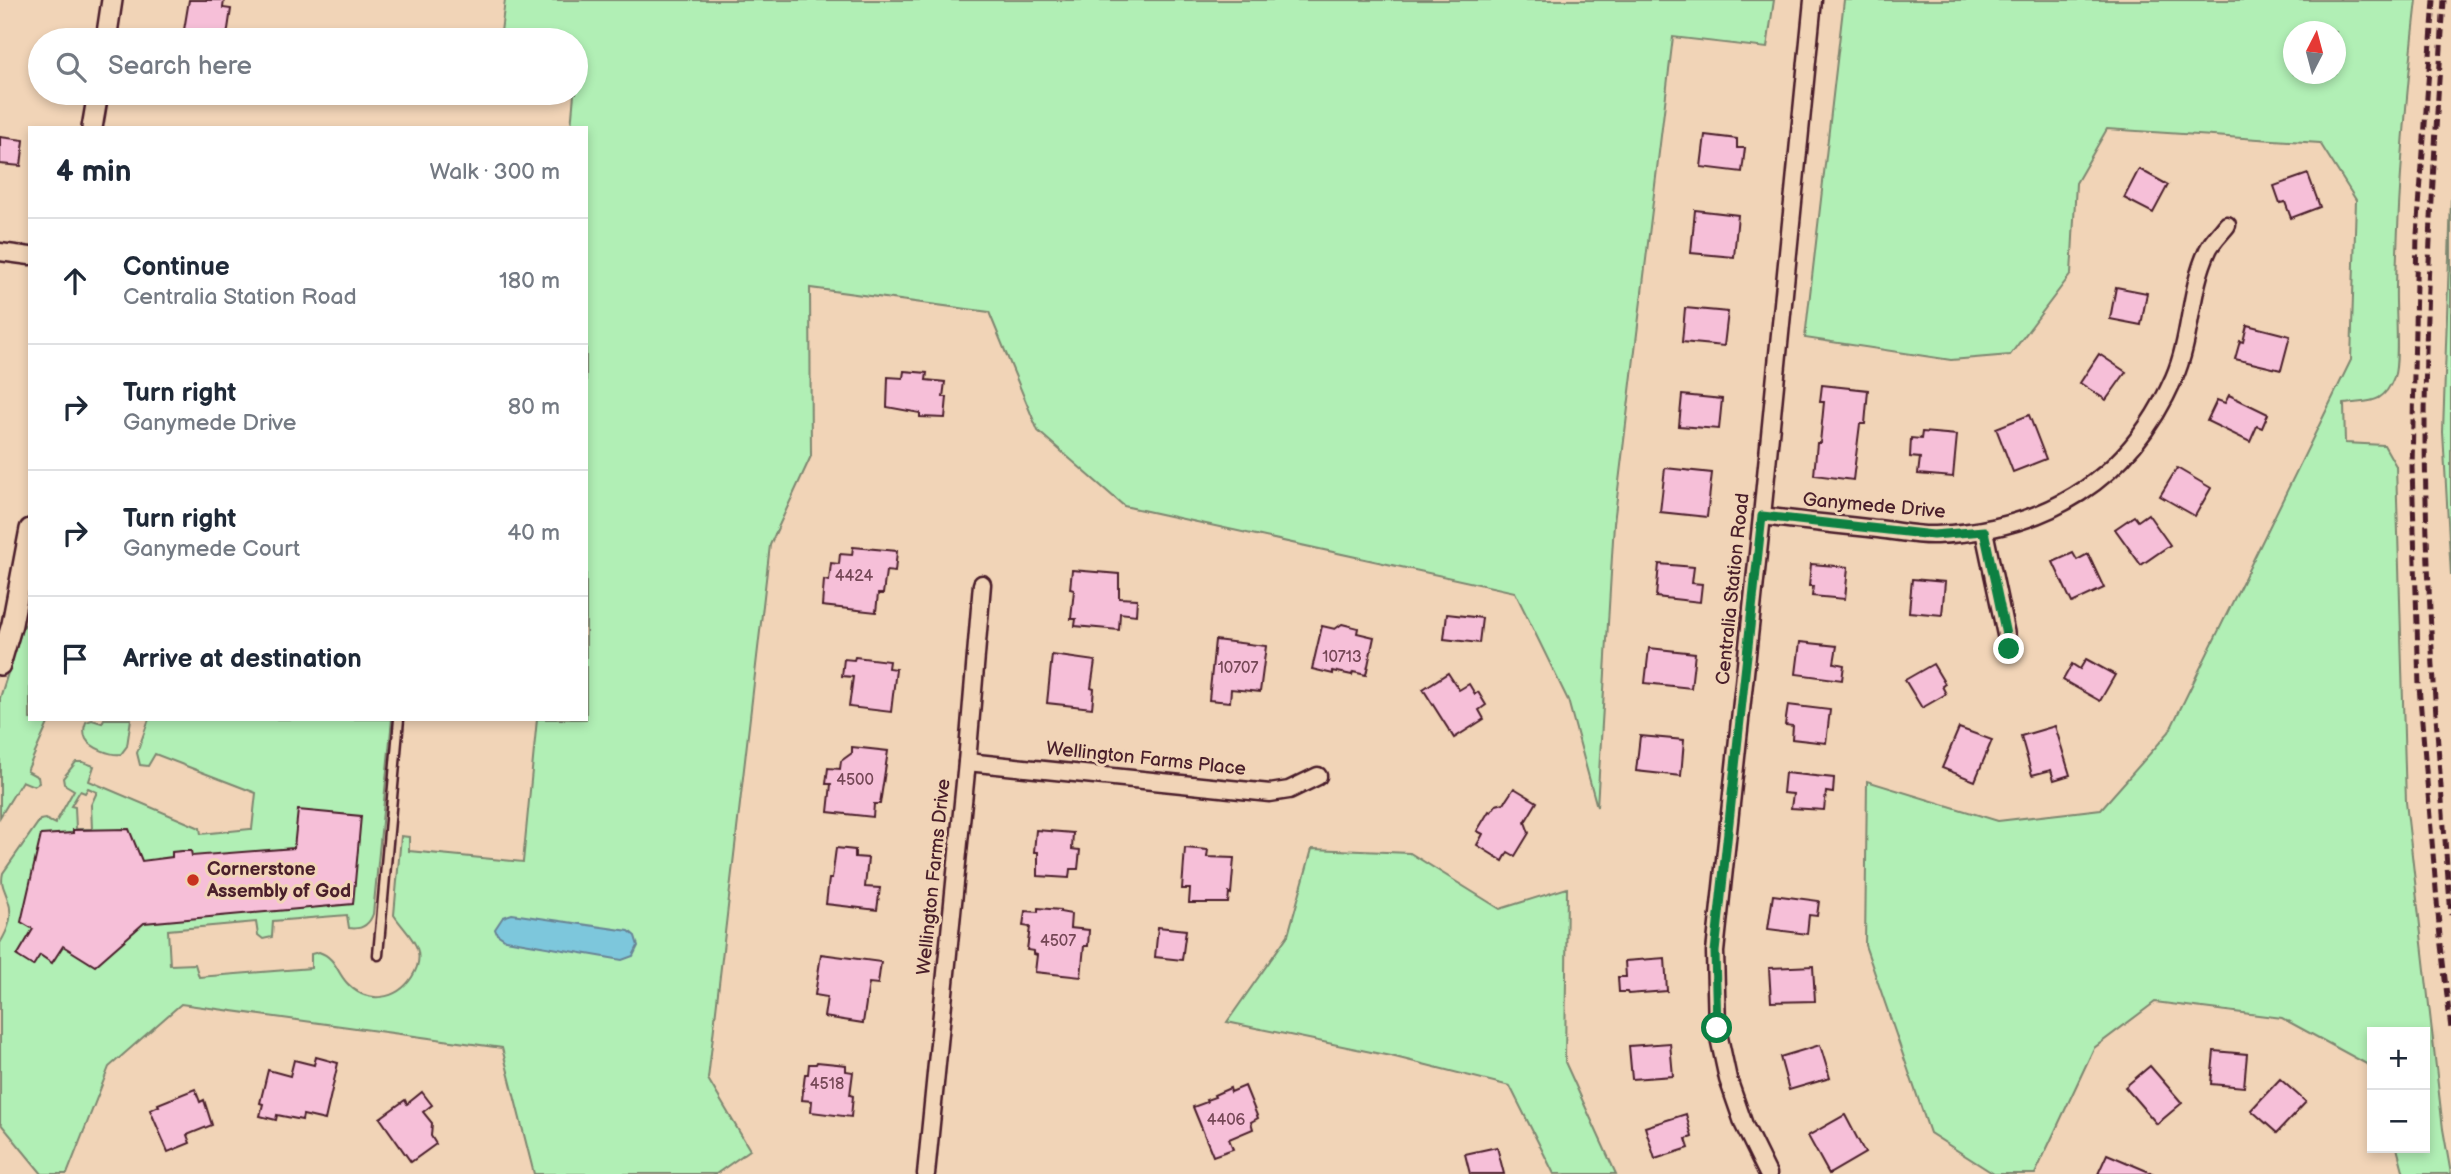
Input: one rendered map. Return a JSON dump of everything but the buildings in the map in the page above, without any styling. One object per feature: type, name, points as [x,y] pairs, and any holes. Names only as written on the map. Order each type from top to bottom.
[{"type":"street","points":[[108,28],[112,0]]},
{"type":"street","name":"Centralia Station Road","points":[[1768,1174],[1744,1125],[1728,1079],[1717,1028],[1715,952],[1762,516],[1813,0]]},
{"type":"street","points":[[92,126],[96,105]]},
{"type":"street","name":"Ganymede Drive","points":[[1762,516],[1933,535],[1984,531],[2066,502],[2099,481],[2128,450],[2160,408],[2176,375],[2198,278],[2208,247],[2227,225]]},
{"type":"street","points":[[0,252],[28,256]]},
{"type":"street","points":[[1984,531],[2009,649]]},
{"type":"street","points":[[0,665],[26,574],[28,552]]},
{"type":"street","name":"Wellington Farms Drive","points":[[926,1174],[982,584]]},
{"type":"street","name":"Wellington Farms Place","points":[[967,762],[1270,793],[1289,790],[1318,776]]},
{"type":"lane","points":[[377,955],[399,721]]},
{"type":"green space","points":[[505,0],[1774,0],[1767,48],[1673,37],[1614,523],[1597,807],[1568,700],[1515,592],[1124,506],[1038,431],[989,312],[810,288],[811,456],[770,545],[708,1079],[750,1150],[716,1174],[534,1174],[502,1048],[181,1004],[109,1067],[67,1174],[42,1174],[0,1123],[0,943],[10,917],[10,906],[2,877],[40,820],[45,819],[55,824],[74,790],[64,784],[63,778],[76,762],[94,766],[89,781],[200,828],[201,834],[252,829],[256,793],[155,754],[148,766],[140,765],[137,753],[148,721],[392,721],[373,914],[367,924],[349,928],[347,915],[273,921],[272,937],[263,939],[258,935],[256,922],[168,930],[170,965],[195,964],[199,977],[311,968],[311,954],[319,952],[332,961],[347,983],[363,995],[390,995],[406,985],[417,967],[419,958],[415,943],[394,915],[401,836],[409,837],[409,851],[523,862],[537,721],[588,721],[588,126],[571,126],[573,105],[588,105],[588,28],[502,28]],"holes":[[[88,788],[97,792],[91,805],[92,829],[76,829],[75,807],[71,806],[80,791],[85,793]]]},
{"type":"green space","points":[[1844,0],[2417,0],[2401,179],[2396,287],[2396,370],[2390,386],[2380,397],[2344,404],[2345,443],[2384,445],[2396,466],[2406,802],[2443,1129],[2451,1174],[2404,1174],[2398,1153],[2430,1153],[2430,1027],[2367,1027],[2367,1064],[2282,1018],[2155,1002],[2094,1048],[2035,1174],[1994,1174],[1930,1133],[1865,945],[1867,781],[1998,821],[2101,809],[2169,732],[2351,360],[2356,200],[2320,143],[2107,129],[2076,183],[2071,274],[2010,355],[1951,360],[1805,338]]},
{"type":"green space","points":[[2451,199],[2451,575],[2443,432]]},
{"type":"green space","points":[[28,621],[28,721],[49,721],[27,771],[38,777],[39,783],[34,786],[22,781],[0,817],[0,698],[22,629]]},
{"type":"green space","points":[[131,721],[127,746],[121,754],[102,751],[86,739],[86,722]]},
{"type":"green space","points":[[1312,849],[1410,853],[1500,909],[1567,888],[1565,1062],[1616,1174],[1554,1174],[1510,1086],[1395,1057],[1227,1022],[1288,935]]},
{"type":"water","points":[[512,914],[629,931],[635,936],[638,946],[633,956],[622,960],[506,940],[497,934],[495,929],[503,917]]},
{"type":"railway","points":[[2434,0],[2417,235],[2412,468],[2419,686],[2440,937],[2451,1029]]},
{"type":"railway","points":[[2444,0],[2429,271],[2425,434],[2430,615],[2451,915]]},
{"type":"place","name":"Cornerstone Assembly of God","points":[[193,880]]},
{"type":"route","points":[[1717,1028],[1715,952],[1762,516],[1933,535],[1984,531],[2009,649]]}]
